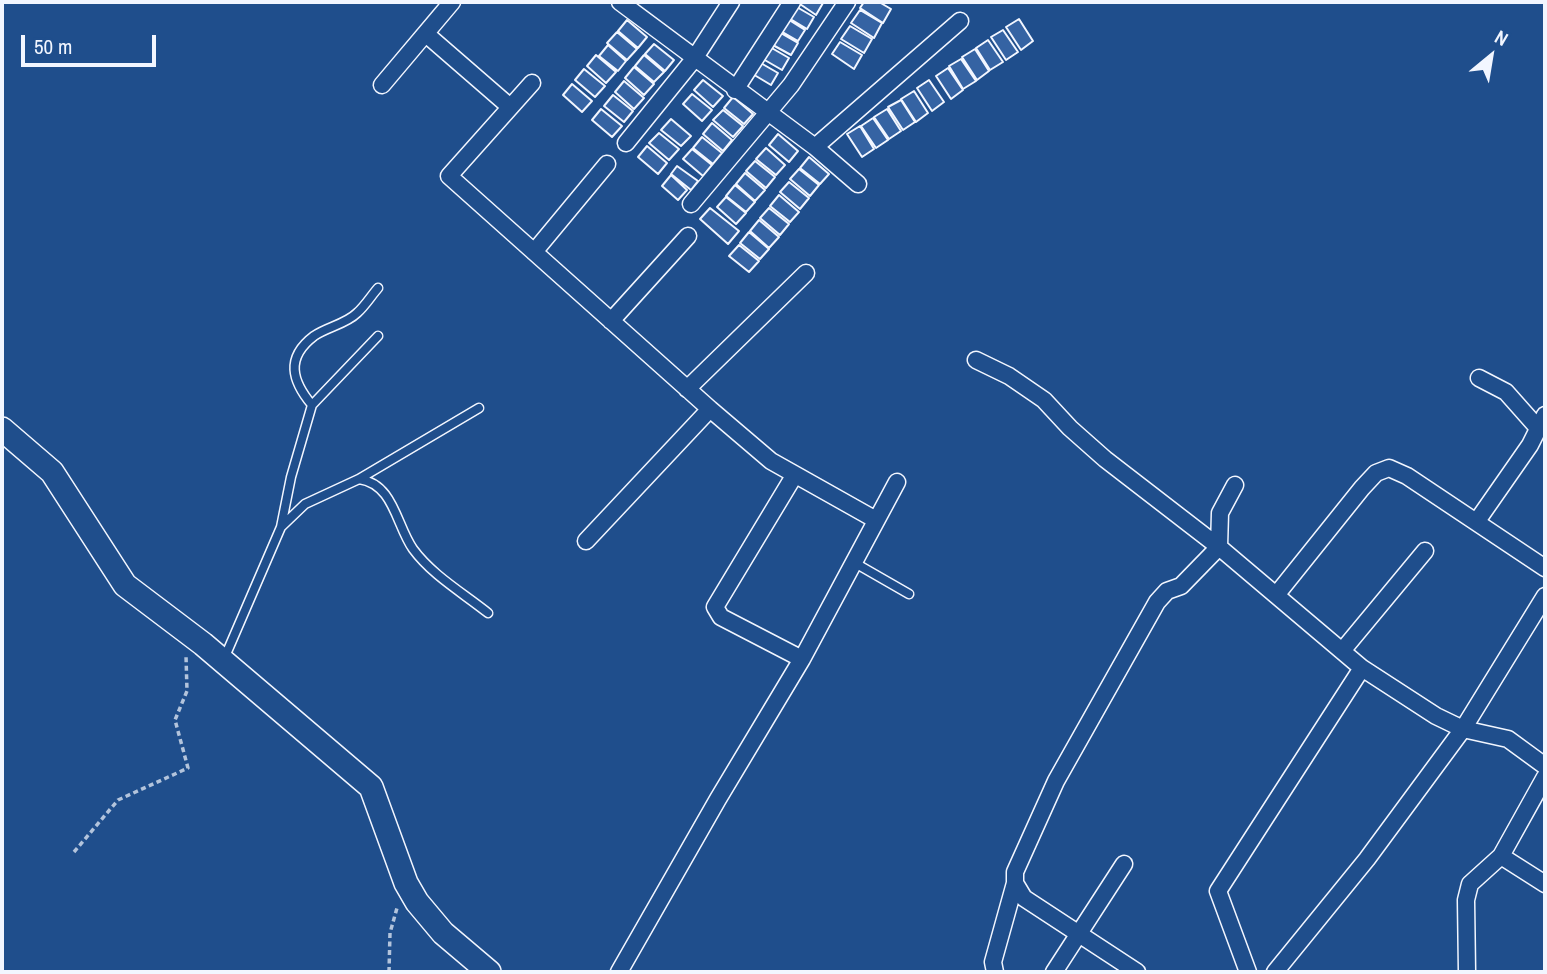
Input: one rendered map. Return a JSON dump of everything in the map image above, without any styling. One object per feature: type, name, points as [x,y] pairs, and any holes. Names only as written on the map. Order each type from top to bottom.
[{"type":"street","points":[[382,85],[452,2]]},
{"type":"street","points":[[620,2],[694,60],[815,147],[858,184]]},
{"type":"street","points":[[626,143],[694,60],[731,2]]},
{"type":"street","points":[[735,90],[792,2]]},
{"type":"street","points":[[691,204],[768,114],[847,2]]},
{"type":"street","points":[[815,147],[960,21]]},
{"type":"street","points":[[426,34],[509,106]]},
{"type":"street","points":[[532,83],[449,176],[756,450],[794,476],[876,520]]},
{"type":"street","points":[[534,252],[607,164]]},
{"type":"street","points":[[611,321],[688,236]]},
{"type":"street","points":[[687,389],[806,273]]},
{"type":"street","points":[[976,360],[1010,376],[1044,400],[1105,459],[1277,594],[1362,668],[1436,716],[1463,729],[1508,739],[1545,766]]},
{"type":"street","points":[[1477,521],[1530,445],[1541,421],[1506,392],[1479,378]]},
{"type":"street","points":[[586,541],[709,409]]},
{"type":"street","points":[[2,429],[52,472],[125,584],[180,626],[371,787],[406,883],[443,933],[489,972]]},
{"type":"street","points":[[1277,594],[1362,488],[1376,473],[1389,468],[1407,476],[1545,568]]},
{"type":"street","points":[[794,476],[715,607],[720,617],[802,659]]},
{"type":"street","points":[[619,972],[802,659],[897,482]]},
{"type":"street","points":[[995,972],[993,962],[1015,883],[1015,872],[1056,781],[1157,602],[1167,591],[1181,586],[1219,547],[1220,513],[1235,485]]},
{"type":"street","points":[[1342,651],[1425,551]]},
{"type":"street","points":[[1275,972],[1367,859],[1463,729],[1545,596]]},
{"type":"street","points":[[1248,972],[1218,891],[1362,668]]},
{"type":"street","points":[[1467,972],[1466,900],[1470,884],[1501,856],[1545,776]]},
{"type":"street","points":[[1501,856],[1545,884]]},
{"type":"street","points":[[1054,972],[1124,864]]},
{"type":"street","points":[[1015,883],[1024,898],[1137,972]]},
{"type":"lane","points":[[312,405],[299,390],[293,367],[299,353],[314,337],[357,314],[378,288]]},
{"type":"lane","points":[[223,662],[281,527],[291,477],[312,405],[378,336]]},
{"type":"lane","points":[[281,527],[305,504],[359,479],[479,408]]},
{"type":"lane","points":[[359,479],[375,484],[385,494],[411,546],[422,560],[488,613]]},
{"type":"lane","points":[[855,563],[909,594]]},
{"type":"path","points":[[74,852],[118,800],[188,768],[175,720],[187,691],[188,674],[180,626]]},
{"type":"path","points":[[389,972],[390,933],[406,883]]},
{"type":"building","points":[[797,2],[820,2],[823,3],[816,15]]},
{"type":"building","points":[[864,2],[879,2],[891,9],[883,23],[860,8]]},
{"type":"building","points":[[795,6],[814,17],[807,29],[787,17]]},
{"type":"building","points":[[860,10],[882,23],[874,38],[851,23]]},
{"type":"building","points":[[786,18],[805,30],[798,41],[779,30]]},
{"type":"building","points":[[1019,19],[1033,41],[1021,50],[1006,27]]},
{"type":"building","points":[[627,20],[647,37],[638,48],[618,31]]},
{"type":"building","points":[[850,26],[872,39],[864,53],[841,39]]},
{"type":"building","points":[[1003,30],[1018,52],[1006,60],[991,37]]},
{"type":"building","points":[[617,32],[637,49],[627,60],[607,43]]},
{"type":"building","points":[[779,32],[798,43],[791,55],[771,44]]},
{"type":"building","points":[[988,40],[1003,62],[990,70],[976,48]]},
{"type":"building","points":[[840,42],[862,55],[854,69],[832,54]]},
{"type":"building","points":[[654,44],[674,60],[665,71],[645,54]]},
{"type":"building","points":[[608,45],[626,61],[618,71],[599,56]]},
{"type":"building","points":[[770,47],[789,58],[782,70],[763,59]]},
{"type":"building","points":[[975,49],[989,71],[977,80],[962,57]]},
{"type":"building","points":[[596,55],[616,72],[606,83],[587,66]]},
{"type":"building","points":[[644,55],[664,72],[654,82],[635,66]]},
{"type":"building","points":[[961,59],[976,81],[963,89],[949,66]]},
{"type":"building","points":[[759,62],[778,73],[771,85],[751,73]]},
{"type":"building","points":[[634,67],[654,84],[644,95],[625,78]]},
{"type":"building","points":[[948,68],[963,90],[951,99],[936,76]]},
{"type":"building","points":[[584,69],[605,86],[595,97],[575,80]]},
{"type":"building","points":[[703,80],[723,96],[713,107],[694,90]]},
{"type":"building","points":[[929,80],[944,102],[932,111],[917,88]]},
{"type":"building","points":[[624,81],[644,98],[634,109],[615,92]]},
{"type":"building","points":[[572,84],[592,101],[582,112],[563,95]]},
{"type":"building","points":[[914,91],[928,113],[916,122],[901,99]]},
{"type":"building","points":[[692,94],[712,110],[702,121],[683,104]]},
{"type":"building","points":[[613,95],[633,111],[624,122],[604,106]]},
{"type":"building","points":[[733,97],[753,114],[744,124],[724,108]]},
{"type":"building","points":[[901,100],[915,122],[903,130],[888,107]]},
{"type":"building","points":[[601,109],[622,126],[612,137],[592,120]]},
{"type":"building","points":[[887,109],[901,131],[889,139],[874,117]]},
{"type":"building","points":[[723,110],[743,126],[733,137],[713,120]]},
{"type":"building","points":[[873,118],[888,140],[876,148],[861,126]]},
{"type":"building","points":[[671,119],[691,136],[681,146],[661,130]]},
{"type":"building","points":[[712,123],[732,140],[723,151],[703,134]]},
{"type":"building","points":[[860,126],[874,149],[862,157],[847,134]]},
{"type":"building","points":[[659,133],[679,149],[669,160],[649,143]]},
{"type":"building","points":[[778,134],[798,151],[789,162],[769,145]]},
{"type":"building","points":[[702,137],[722,153],[713,164],[693,148]]},
{"type":"building","points":[[647,146],[667,163],[658,174],[638,157]]},
{"type":"building","points":[[766,148],[785,165],[776,175],[756,159]]},
{"type":"building","points":[[692,149],[712,165],[703,176],[683,159]]},
{"type":"building","points":[[809,157],[829,174],[820,184],[800,168]]},
{"type":"building","points":[[755,161],[775,177],[766,188],[746,171]]},
{"type":"building","points":[[677,166],[698,181],[691,190],[671,174]]},
{"type":"building","points":[[799,169],[819,185],[810,196],[790,179]]},
{"type":"building","points":[[745,173],[765,190],[755,201],[736,184]]},
{"type":"building","points":[[671,175],[687,190],[678,200],[662,186]]},
{"type":"building","points":[[789,182],[809,198],[800,209],[780,192]]},
{"type":"building","points":[[735,185],[755,202],[746,212],[726,196]]},
{"type":"building","points":[[779,195],[799,212],[790,222],[770,206]]},
{"type":"building","points":[[726,197],[746,213],[736,224],[717,207]]},
{"type":"building","points":[[710,208],[739,231],[728,244],[700,219]]},
{"type":"building","points":[[769,208],[789,224],[780,235],[760,218]]},
{"type":"building","points":[[759,220],[779,237],[769,248],[750,231]]},
{"type":"building","points":[[749,232],[769,249],[760,259],[740,243]]},
{"type":"building","points":[[739,245],[759,261],[749,272],[729,256]]}]
